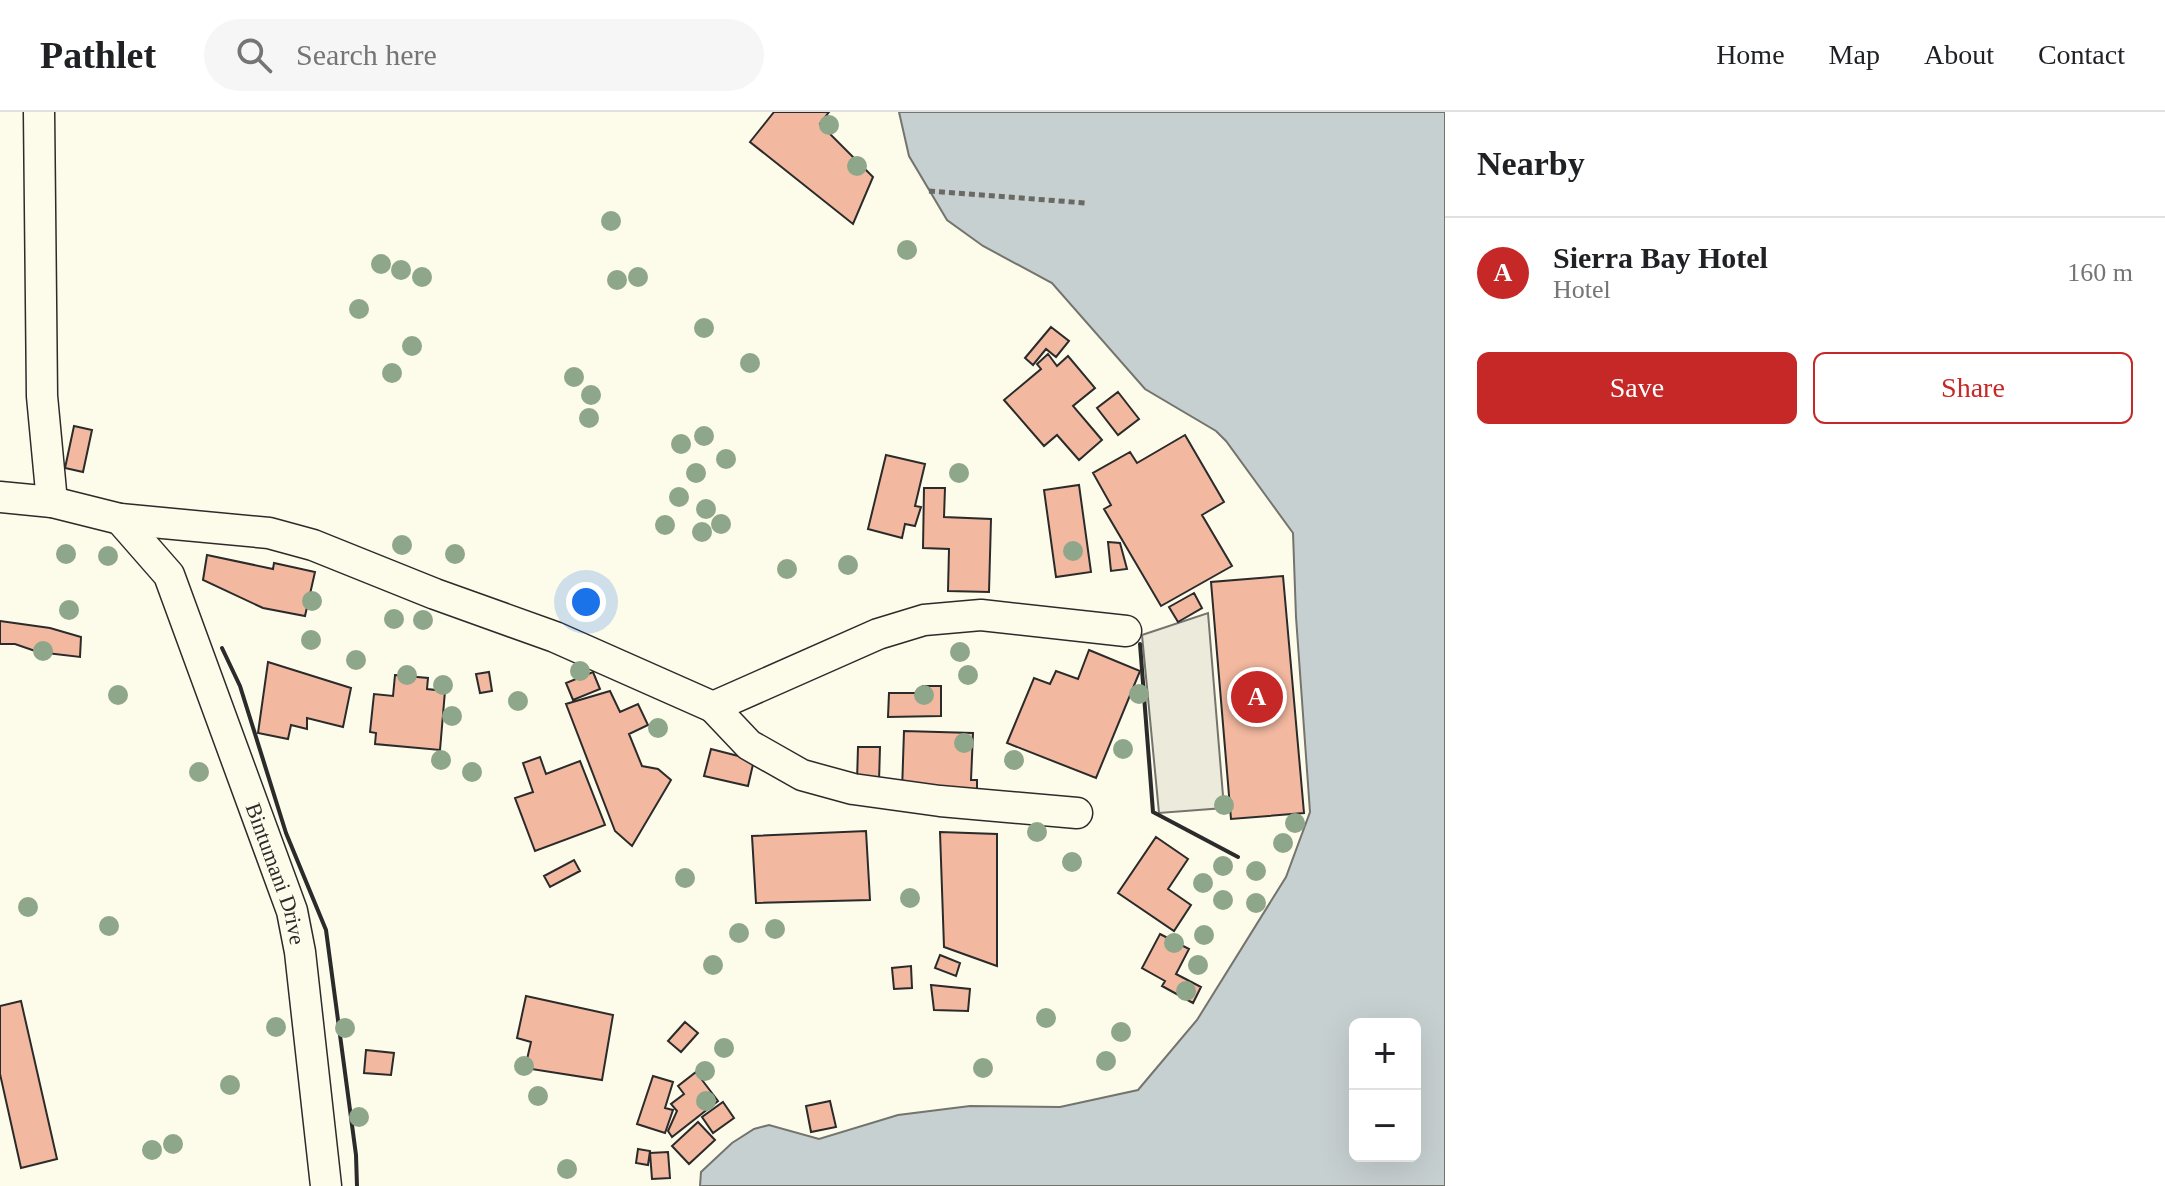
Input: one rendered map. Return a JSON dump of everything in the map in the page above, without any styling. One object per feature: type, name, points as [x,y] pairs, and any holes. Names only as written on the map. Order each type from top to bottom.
[{"type":"street","points":[[39,112],[42,396],[52,502]]},
{"type":"street","points":[[0,497],[52,502],[120,519],[269,533],[313,545],[435,594],[555,637],[713,707],[749,745],[802,775],[853,789],[940,801],[1077,813]]},
{"type":"street","name":"Bintumani Drive","points":[[120,519],[169,575],[292,911],[300,952],[326,1186]]},
{"type":"street","points":[[713,707],[878,634],[924,620],[981,615],[1126,631]]},
{"type":"path","points":[[929,191],[1086,203]]},
{"type":"shaded area","points":[[899,112],[1445,112],[1445,1186],[700,1186],[701,1172],[732,1143],[754,1129],[769,1125],[819,1139],[898,1115],[970,1106],[1060,1107],[1138,1090],[1197,1020],[1286,877],[1310,812],[1293,533],[1216,431],[1145,389],[1052,283],[983,246],[947,220],[909,156]]},
{"type":"shaded area","points":[[1208,613],[1224,808],[1159,813],[1142,635]]},
{"type":"building","points":[[774,112],[829,112],[820,124],[873,177],[853,224],[750,142]]},
{"type":"building","points":[[1051,327],[1069,341],[1056,357],[1046,349],[1033,365],[1025,358]]},
{"type":"building","points":[[1048,354],[1057,366],[1068,356],[1095,388],[1073,406],[1102,440],[1079,460],[1057,435],[1044,446],[1004,400],[1041,369],[1037,364]]},
{"type":"building","points":[[1118,392],[1139,419],[1118,435],[1097,408]]},
{"type":"building","points":[[74,426],[92,430],[83,472],[65,468]]},
{"type":"building","points":[[1185,435],[1224,502],[1202,515],[1232,566],[1161,606],[1104,509],[1111,505],[1093,473],[1130,452],[1137,463]]},
{"type":"building","points":[[886,455],[925,464],[915,506],[921,507],[915,526],[905,524],[902,538],[868,529]]},
{"type":"building","points":[[1079,485],[1091,572],[1056,577],[1044,490]]},
{"type":"building","points":[[924,488],[945,488],[944,517],[991,519],[989,592],[948,591],[949,549],[923,548]]},
{"type":"building","points":[[1108,542],[1120,543],[1127,569],[1111,571]]},
{"type":"building","points":[[207,555],[273,569],[274,563],[315,572],[305,616],[263,608],[203,580]]},
{"type":"building","points":[[1283,576],[1304,813],[1231,819],[1211,582]]},
{"type":"building","points":[[1194,593],[1202,608],[1178,622],[1169,607]]},
{"type":"building","points":[[0,621],[50,628],[81,637],[80,657],[38,652],[15,644],[0,644]]},
{"type":"building","points":[[1089,650],[1140,671],[1096,778],[1007,743],[1034,678],[1050,684],[1056,671],[1078,679]]},
{"type":"building","points":[[268,662],[351,688],[343,727],[307,718],[307,729],[291,725],[288,739],[258,733]]},
{"type":"building","points":[[489,672],[492,691],[480,693],[476,674]]},
{"type":"building","points":[[593,672],[600,689],[573,700],[566,683]]},
{"type":"building","points":[[395,675],[428,678],[427,689],[445,691],[440,750],[375,744],[376,733],[370,732],[374,694],[393,696]]},
{"type":"building","points":[[923,686],[941,686],[941,716],[888,717],[889,693],[923,693]]},
{"type":"building","points":[[610,691],[620,712],[638,704],[648,725],[629,734],[642,766],[658,769],[671,780],[632,846],[615,831],[566,704]]},
{"type":"building","points":[[904,731],[973,733],[971,780],[977,780],[977,793],[902,791]]},
{"type":"building","points":[[858,747],[880,747],[879,782],[857,781]]},
{"type":"building","points":[[711,749],[754,760],[748,786],[704,776]]},
{"type":"building","points":[[540,757],[546,774],[580,761],[605,825],[535,851],[515,798],[533,792],[523,763]]},
{"type":"building","points":[[866,831],[870,900],[756,903],[752,836]]},
{"type":"building","points":[[940,832],[997,834],[997,966],[944,947]]},
{"type":"building","points":[[1156,837],[1188,859],[1168,889],[1191,905],[1174,931],[1118,893]]},
{"type":"building","points":[[574,860],[580,871],[550,887],[544,876]]},
{"type":"building","points":[[1160,934],[1189,949],[1176,974],[1201,987],[1193,1003],[1162,986],[1165,981],[1142,968]]},
{"type":"building","points":[[940,955],[960,963],[956,976],[935,968]]},
{"type":"building","points":[[911,966],[912,988],[894,989],[892,968]]},
{"type":"building","points":[[931,985],[970,989],[968,1011],[934,1010]]},
{"type":"building","points":[[526,996],[613,1015],[602,1080],[525,1068],[531,1042],[517,1038]]},
{"type":"building","points":[[21,1001],[57,1159],[21,1168],[0,1074],[0,1006]]},
{"type":"building","points":[[685,1022],[698,1033],[681,1052],[668,1041]]},
{"type":"building","points":[[366,1050],[394,1053],[391,1075],[364,1073]]},
{"type":"building","points":[[696,1072],[718,1101],[672,1137],[668,1131],[677,1111],[671,1104],[684,1094],[678,1086]]},
{"type":"building","points":[[653,1076],[673,1082],[665,1108],[673,1110],[665,1133],[637,1124]]},
{"type":"building","points":[[830,1101],[836,1127],[811,1132],[806,1106]]},
{"type":"building","points":[[723,1102],[734,1118],[713,1133],[702,1117]]},
{"type":"building","points":[[698,1122],[715,1140],[689,1164],[672,1146]]},
{"type":"building","points":[[638,1149],[650,1151],[648,1165],[636,1163]]},
{"type":"building","points":[[668,1152],[670,1178],[652,1179],[650,1153]]},
{"type":"wall","points":[[1140,644],[1153,812],[1238,857]]},
{"type":"wall","points":[[222,648],[240,686],[286,833],[326,930],[356,1155],[357,1186]]},
{"type":"place","name":"Sierra Bay Hotel","points":[[1257,697]]}]
